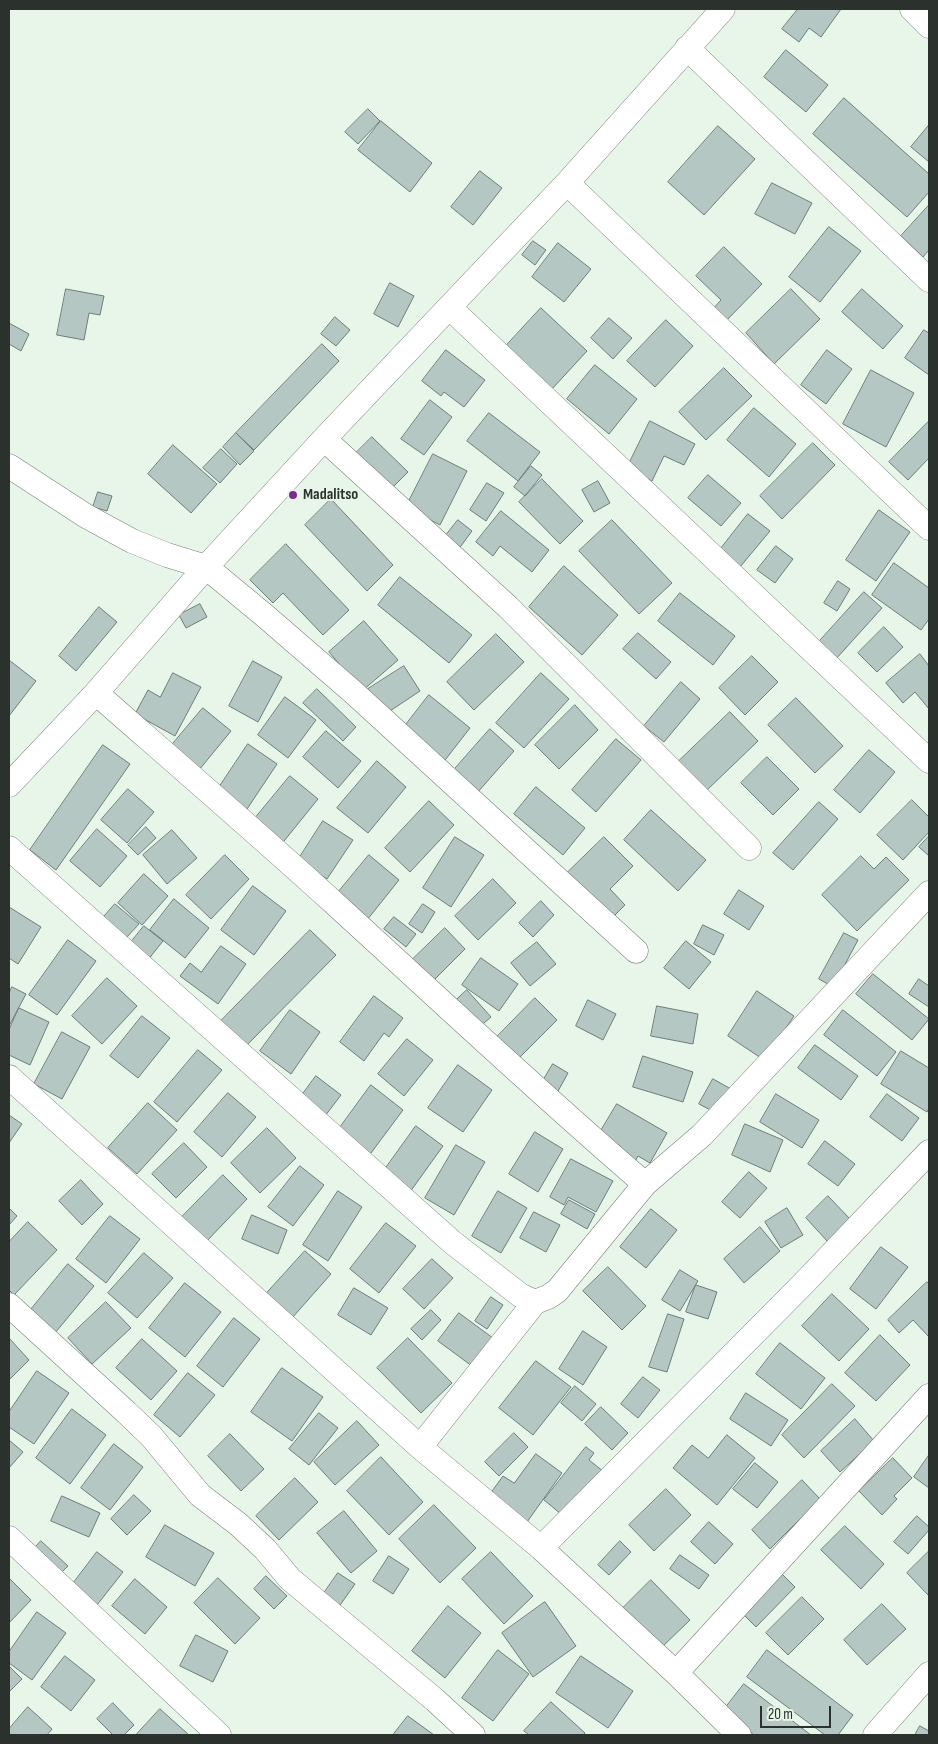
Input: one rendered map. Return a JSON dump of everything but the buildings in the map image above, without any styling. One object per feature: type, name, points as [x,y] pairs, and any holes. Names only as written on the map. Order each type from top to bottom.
[{"type":"street","points":[[9,785],[96,692],[206,568],[324,440],[567,183],[723,9]]},
{"type":"street","points":[[912,9],[929,26]]},
{"type":"street","points":[[687,48],[929,280]]},
{"type":"street","points":[[567,183],[929,528]]},
{"type":"street","points":[[449,307],[929,761]]},
{"type":"street","points":[[324,440],[508,607],[749,848]]},
{"type":"street","points":[[9,466],[86,516],[132,541],[206,568],[353,692],[636,951]]},
{"type":"street","points":[[96,692],[339,907],[562,1113],[645,1184]]},
{"type":"street","points":[[9,848],[452,1242],[520,1295],[535,1302]]},
{"type":"street","points":[[420,1447],[535,1302],[557,1291],[645,1184],[702,1135],[929,893]]},
{"type":"street","points":[[9,1078],[420,1447],[541,1548],[676,1673],[739,1735]]},
{"type":"street","points":[[541,1548],[804,1283],[929,1152]]},
{"type":"street","points":[[9,1305],[151,1436],[200,1495],[238,1524],[265,1549],[290,1579],[435,1700],[473,1735]]},
{"type":"street","points":[[676,1673],[929,1396]]},
{"type":"street","points":[[9,1538],[219,1735]]},
{"type":"street","points":[[875,1735],[926,1683]]},
{"type":"place","name":"Madalitso","points":[[293,495]]}]
